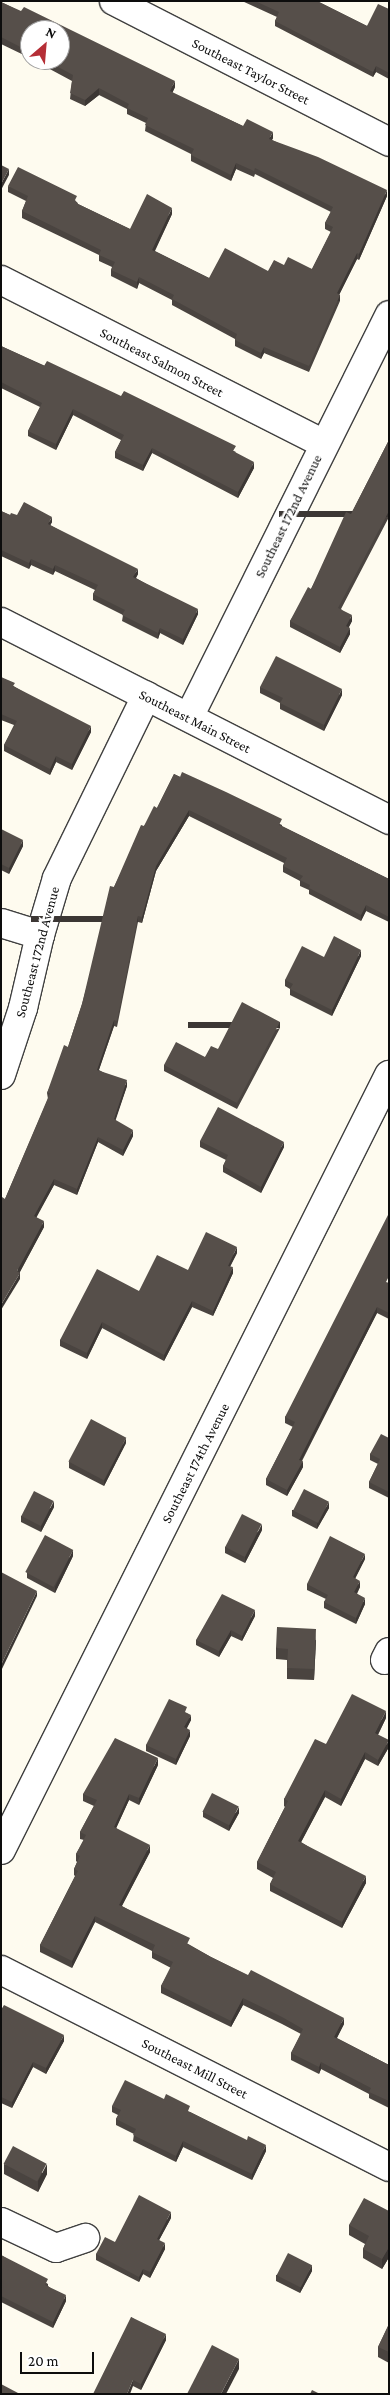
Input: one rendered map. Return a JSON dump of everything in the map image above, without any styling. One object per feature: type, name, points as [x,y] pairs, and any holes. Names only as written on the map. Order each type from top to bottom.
[{"type":"street","name":"Southeast Taylor Street","points":[[114,1],[389,142]]},
{"type":"street","name":"Southeast Salmon Street","points":[[1,280],[324,444]]},
{"type":"street","name":"Southeast 172nd Avenue","points":[[189,717],[389,315]]},
{"type":"street","name":"Southeast Main Street","points":[[1,622],[389,820]]},
{"type":"street","name":"Southeast 172nd Avenue","points":[[1,1075],[24,1008],[40,934],[57,878],[77,832],[146,696]]},
{"type":"street","points":[[1,923],[40,934]]},
{"type":"street","name":"Southeast 174th Avenue","points":[[1,1850],[389,1075]]},
{"type":"street","name":"Southeast Mill Street","points":[[1,1970],[389,2167]]},
{"type":"street","points":[[1,2222],[56,2248],[85,2238]]},
{"type":"building","points":[[255,1],[317,1],[367,26],[378,4],[389,9],[389,73],[376,66],[373,72],[275,21],[279,12]]},
{"type":"building","points":[[1,2],[21,11],[24,7],[51,20],[20,20],[20,47],[1,37]]},
{"type":"building","points":[[70,30],[175,81],[170,91],[243,126],[247,119],[273,132],[269,139],[318,157],[387,190],[359,254],[357,253],[337,293],[340,295],[309,366],[264,347],[261,353],[235,340],[237,334],[172,299],[174,295],[139,277],[137,282],[111,270],[115,262],[99,255],[101,250],[22,211],[28,196],[8,186],[18,167],[77,196],[75,200],[78,204],[130,229],[147,194],[172,208],[152,250],[209,278],[225,248],[268,271],[274,260],[284,265],[288,257],[312,269],[333,227],[325,223],[333,207],[255,168],[254,171],[236,163],[231,175],[191,155],[194,149],[145,125],[148,118],[127,108],[129,104],[99,88],[85,100],[70,93],[73,75],[64,70],[70,70]]},
{"type":"building","points":[[1,165],[9,169],[1,184]]},
{"type":"building","points":[[1,346],[44,366],[47,361],[121,396],[124,391],[236,446],[233,451],[254,462],[238,492],[152,448],[143,465],[115,452],[124,435],[73,409],[56,444],[28,431],[42,403],[1,382]]},
{"type":"building","points":[[389,440],[389,511],[338,608],[352,615],[346,626],[350,628],[340,647],[290,621],[308,587],[311,589],[346,512],[351,514]]},
{"type":"building","points":[[24,502],[52,517],[48,524],[138,569],[133,577],[198,609],[183,639],[160,628],[158,633],[122,615],[125,610],[93,594],[98,585],[55,565],[53,569],[31,559],[29,563],[1,550],[1,511],[10,515],[11,513],[17,515]]},
{"type":"building","points":[[276,656],[342,689],[324,725],[280,703],[283,698],[260,687]]},
{"type":"building","points":[[1,677],[15,683],[13,686],[91,726],[72,764],[56,756],[50,769],[4,745],[17,721],[1,714]]},
{"type":"building","points":[[182,772],[282,819],[279,825],[389,879],[389,917],[366,905],[361,915],[309,888],[310,885],[300,880],[303,876],[283,866],[287,858],[189,810],[156,866],[142,917],[138,916],[117,1021],[114,1020],[97,1070],[127,1080],[114,1119],[133,1130],[123,1150],[98,1137],[77,1189],[54,1179],[34,1216],[44,1221],[17,1271],[20,1273],[1,1305],[1,1197],[5,1199],[50,1093],[47,1093],[64,1045],[68,1047],[82,1004],[110,886],[114,887],[141,825],[144,826],[154,806],[157,808],[174,774],[180,777]]},
{"type":"building","points":[[1,829],[23,840],[9,868],[1,864]]},
{"type":"building","points":[[334,936],[361,950],[332,1010],[290,989],[293,984],[285,980],[302,946],[324,957]]},
{"type":"building","points":[[242,1002],[280,1022],[237,1103],[164,1065],[176,1042],[205,1057],[211,1046],[218,1049]]},
{"type":"building","points":[[218,1107],[284,1142],[261,1187],[223,1166],[228,1155],[200,1141]]},
{"type":"building","points":[[389,1213],[389,1276],[386,1282],[389,1283],[389,1313],[377,1307],[299,1460],[303,1461],[287,1490],[266,1479],[295,1422],[285,1417]]},
{"type":"building","points":[[206,1232],[237,1247],[228,1266],[233,1267],[213,1311],[192,1301],[164,1355],[102,1322],[87,1353],[60,1340],[97,1269],[139,1291],[157,1255],[188,1270]]},
{"type":"building","points":[[91,1419],[126,1438],[104,1480],[68,1461]]},
{"type":"building","points":[[381,1434],[389,1438],[389,1492],[369,1482],[380,1459],[370,1454]]},
{"type":"building","points":[[304,1489],[329,1502],[318,1523],[293,1510]]},
{"type":"building","points":[[34,1491],[54,1501],[41,1526],[21,1516]]},
{"type":"building","points":[[242,1514],[262,1524],[245,1557],[225,1547]]},
{"type":"building","points":[[45,1535],[73,1550],[54,1587],[25,1572]]},
{"type":"building","points":[[330,1536],[365,1554],[353,1577],[360,1581],[354,1592],[365,1598],[356,1618],[324,1602],[328,1595],[307,1584]]},
{"type":"building","points":[[1,1572],[37,1591],[1,1665]]},
{"type":"building","points":[[222,1594],[255,1610],[242,1636],[231,1630],[219,1651],[196,1640]]},
{"type":"building","points":[[277,1627],[316,1629],[314,1669],[287,1668],[288,1649],[276,1648]]},
{"type":"building","points":[[352,1694],[386,1711],[375,1733],[389,1740],[378,1760],[365,1752],[341,1799],[325,1790],[298,1841],[366,1876],[342,1922],[270,1884],[276,1872],[257,1862],[288,1801],[284,1799],[315,1739],[326,1744]]},
{"type":"building","points":[[169,1699],[187,1707],[185,1712],[191,1715],[184,1727],[190,1730],[176,1759],[146,1745]]},
{"type":"building","points":[[115,1738],[158,1758],[139,1798],[129,1794],[114,1827],[150,1845],[119,1905],[190,1938],[187,1944],[211,1957],[248,1975],[251,1970],[344,2018],[334,2037],[389,2065],[389,2101],[369,2092],[371,2088],[321,2062],[319,2067],[291,2053],[303,2029],[282,2017],[243,1998],[231,2021],[161,1986],[173,1962],[152,1952],[155,1945],[95,1916],[72,1961],[40,1945],[78,1871],[74,1869],[80,1856],[76,1854],[86,1835],[80,1832],[97,1800],[83,1794]]},
{"type":"building","points":[[212,1793],[239,1807],[229,1825],[202,1812]]},
{"type":"building","points":[[4,2005],[64,2035],[46,2068],[33,2062],[12,2102],[1,2097],[1,2010]]},
{"type":"building","points":[[125,2080],[164,2099],[166,2094],[190,2106],[188,2111],[247,2140],[248,2136],[266,2145],[252,2174],[183,2141],[176,2156],[133,2135],[136,2129],[116,2119],[121,2110],[112,2106]]},
{"type":"building","points":[[13,2146],[47,2164],[37,2181],[4,2164]]},
{"type":"building","points":[[139,2195],[171,2212],[157,2239],[165,2243],[150,2272],[143,2269],[139,2277],[96,2254],[105,2237],[115,2242]]},
{"type":"building","points":[[364,2198],[389,2211],[389,2249],[382,2259],[363,2249],[369,2236],[349,2225]]},
{"type":"building","points":[[288,2253],[312,2265],[301,2288],[277,2275]]},
{"type":"building","points":[[1,2255],[48,2279],[45,2285],[66,2295],[53,2322],[1,2296]]},
{"type":"building","points":[[131,2317],[166,2334],[141,2384],[133,2380],[127,2394],[93,2394]]},
{"type":"building","points":[[389,2324],[389,2352],[378,2347]]},
{"type":"building","points":[[212,2345],[239,2359],[221,2394],[187,2394]]},
{"type":"building","points":[[1,2384],[18,2393],[1,2394]]},
{"type":"building","points":[[312,2390],[320,2394],[310,2394]]}]
